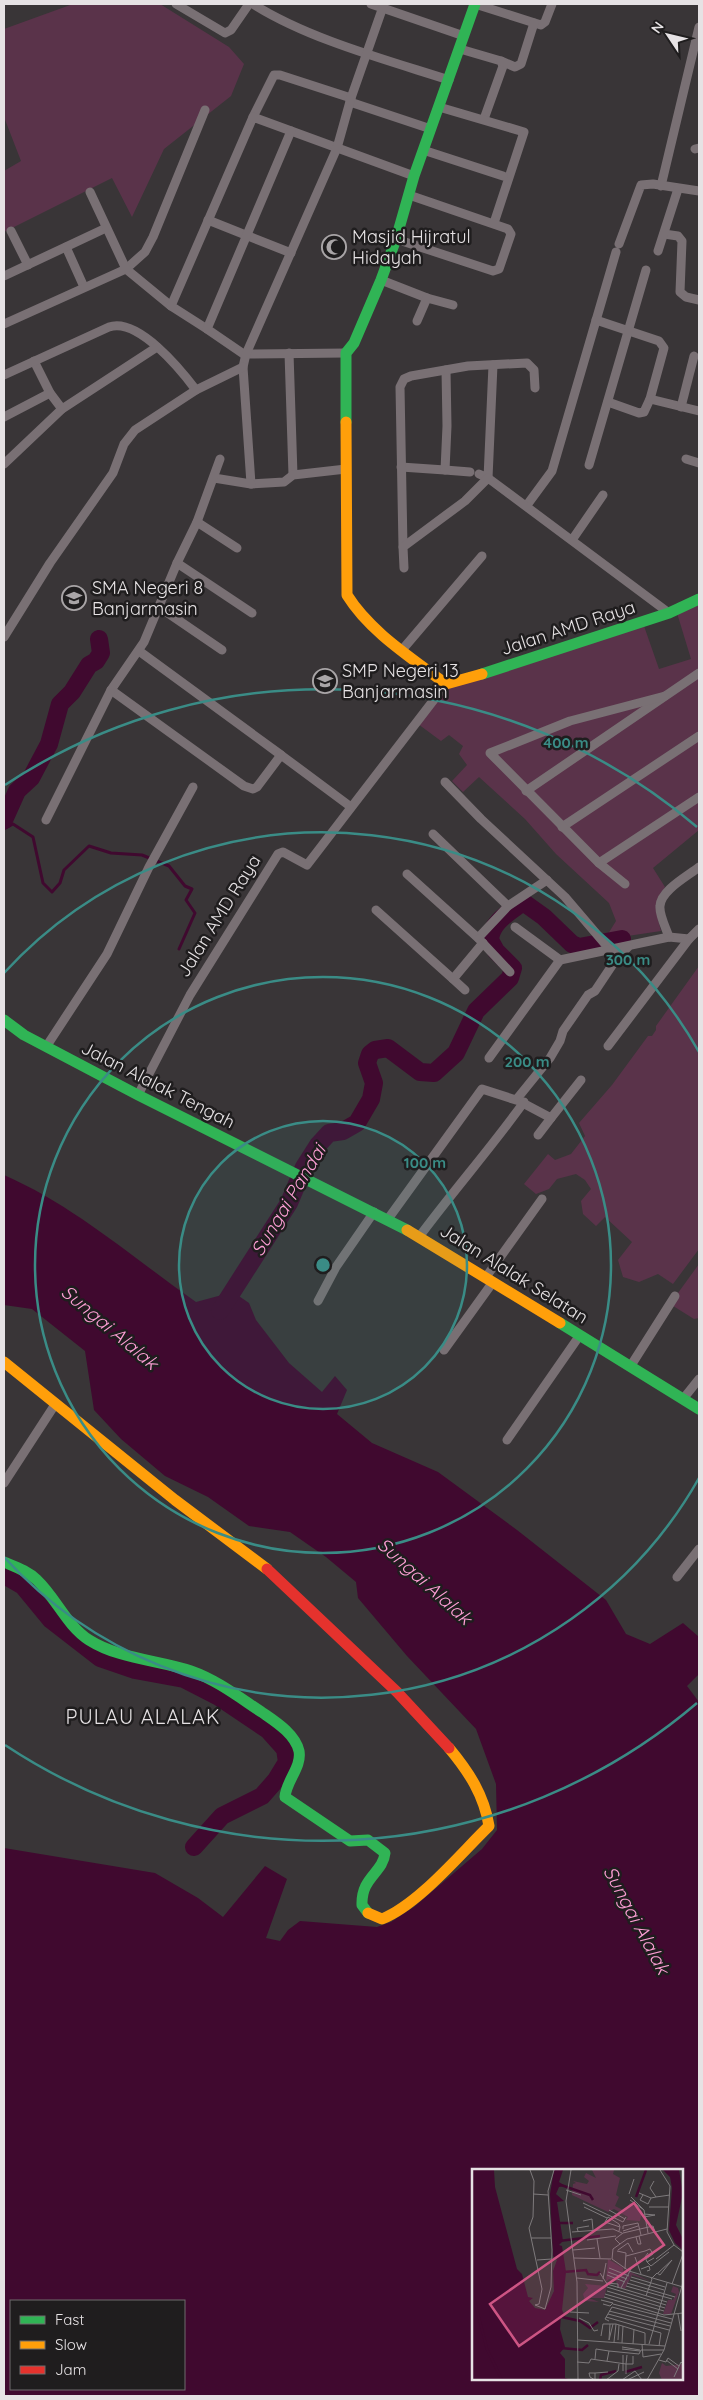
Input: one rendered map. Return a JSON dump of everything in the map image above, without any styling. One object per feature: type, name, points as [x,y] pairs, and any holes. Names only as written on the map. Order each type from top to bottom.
[{"type":"street","points":[[176,4],[225,33],[231,30],[249,4]]},
{"type":"street","points":[[253,4],[285,22],[366,53],[448,80]]},
{"type":"street","points":[[371,4],[383,6],[464,36]]},
{"type":"street","points":[[446,684],[402,650],[350,603],[347,595],[346,353],[354,343],[381,280],[396,239],[430,129],[475,4],[534,24],[541,24],[545,22],[552,4]]},
{"type":"street","points":[[252,484],[243,367],[246,354],[337,148],[366,53],[383,6]]},
{"type":"street","points":[[460,49],[515,67],[521,64],[534,24]]},
{"type":"street","points":[[661,186],[699,27]]},
{"type":"street","points":[[484,119],[502,66],[501,62]]},
{"type":"street","points":[[171,306],[253,117],[274,76],[280,75],[430,129]]},
{"type":"street","points":[[439,107],[524,132],[494,223]]},
{"type":"street","points":[[4,324],[126,269],[144,252],[153,237],[205,110]]},
{"type":"street","points":[[253,117],[414,176]]},
{"type":"street","points":[[206,329],[291,131]]},
{"type":"street","points":[[423,150],[503,176]]},
{"type":"street","points":[[527,505],[552,471],[617,248],[641,186],[653,184],[699,191]]},
{"type":"street","points":[[658,252],[678,189]]},
{"type":"street","points":[[90,192],[126,269],[171,306],[206,329],[246,354],[346,353]]},
{"type":"street","points":[[396,239],[493,272],[499,268],[511,234],[508,229],[494,223],[409,194]]},
{"type":"street","points":[[208,220],[292,253]]},
{"type":"street","points":[[4,276],[106,228]]},
{"type":"street","points":[[11,231],[28,265]]},
{"type":"street","points":[[664,234],[678,236],[682,241],[680,292],[686,297],[699,300]]},
{"type":"street","points":[[66,247],[84,287]]},
{"type":"street","points":[[589,465],[630,331],[646,270]]},
{"type":"street","points":[[381,280],[427,298],[453,304]]},
{"type":"street","points":[[417,321],[427,298]]},
{"type":"street","points":[[596,320],[663,344],[664,348],[646,410],[641,413],[608,402]]},
{"type":"street","points":[[4,375],[115,325],[127,327],[157,347],[171,359],[196,390]]},
{"type":"street","points":[[4,464],[62,409],[157,347]]},
{"type":"street","points":[[289,353],[293,475]]},
{"type":"street","points":[[681,407],[694,356]]},
{"type":"street","points":[[34,361],[50,393],[62,409]]},
{"type":"street","points":[[404,568],[401,383],[411,376],[446,370],[527,362],[534,370],[534,388]]},
{"type":"street","points":[[403,547],[465,501],[488,478],[493,365]]},
{"type":"street","points":[[4,637],[50,563],[113,473],[128,438],[135,430],[196,390],[243,367]]},
{"type":"street","points":[[445,470],[448,426],[446,370]]},
{"type":"street","points":[[4,417],[50,393]]},
{"type":"street","points":[[650,399],[699,411]]},
{"type":"street","points":[[46,820],[111,690],[139,651],[197,522],[220,459]]},
{"type":"street","points":[[686,459],[699,463]]},
{"type":"street","points":[[401,466],[474,473],[488,478],[527,505],[668,613]]},
{"type":"street","points":[[214,478],[252,484],[284,482],[293,475],[346,469]]},
{"type":"street","points":[[572,540],[603,495]]},
{"type":"street","points":[[197,522],[237,548]]},
{"type":"street","points":[[402,650],[482,556]]},
{"type":"street","points":[[177,563],[252,613]]},
{"type":"street","name":"Jalan AMD Raya","points":[[138,1095],[190,995],[278,854],[283,852],[307,865],[446,684],[486,673],[668,613],[699,599]]},
{"type":"street","points":[[159,607],[222,650]]},
{"type":"street","points":[[139,651],[351,807]]},
{"type":"street","points":[[526,791],[699,673]]},
{"type":"street","points":[[111,690],[244,786],[253,789],[257,787],[281,755]]},
{"type":"street","points":[[625,884],[599,863],[490,753],[570,721],[665,696]]},
{"type":"street","points":[[562,827],[699,736]]},
{"type":"street","points":[[445,782],[481,819],[547,880],[607,944],[617,958]]},
{"type":"street","points":[[46,1047],[107,954],[153,860],[192,787]]},
{"type":"street","points":[[599,863],[699,797]]},
{"type":"street","points":[[433,834],[508,906]]},
{"type":"street","points":[[669,937],[660,911],[662,900],[669,891],[699,867]]},
{"type":"street","points":[[407,874],[480,941],[510,972]]},
{"type":"street","points":[[453,979],[508,906],[547,880]]},
{"type":"street","points":[[376,910],[465,990]]},
{"type":"street","points":[[515,927],[560,960]]},
{"type":"street","points":[[608,1046],[689,939],[699,929]]},
{"type":"street","points":[[489,1058],[560,960],[607,944],[628,947],[669,937],[689,939]]},
{"type":"street","points":[[419,1237],[473,1166],[496,1141],[520,1101],[550,1058],[560,1041],[563,1031],[588,995],[599,986],[617,958],[628,947]]},
{"type":"street","name":"Jalan Alalak Tengah","points":[[4,1020],[24,1035],[46,1047],[302,1177]]},
{"type":"street","points":[[538,1135],[581,1080]]},
{"type":"street","points":[[388,1218],[482,1089],[520,1101],[551,1118]]},
{"type":"street","name":"Jalan Alalak Selatan","points":[[302,1177],[388,1218],[699,1409]]},
{"type":"street","points":[[444,1350],[542,1199]]},
{"type":"street","points":[[318,1301],[336,1266],[374,1212]]},
{"type":"street","points":[[630,1367],[675,1296]]},
{"type":"street","points":[[507,1440],[580,1336]]},
{"type":"street","points":[[4,1362],[176,1501],[285,1584],[328,1628],[372,1666],[457,1756],[481,1795],[488,1813],[489,1826],[419,1894],[394,1914],[382,1918],[363,1909],[361,1903],[368,1879],[383,1862],[385,1854],[368,1840],[350,1841],[285,1797],[285,1790],[298,1766],[299,1750],[291,1737],[273,1720],[204,1676],[124,1654],[89,1640],[68,1619],[36,1580],[21,1569],[4,1562]]},
{"type":"street","points":[[683,1399],[699,1379]]},
{"type":"street","points":[[4,1483],[56,1403]]},
{"type":"street","points":[[677,1577],[699,1549]]},
{"type":"shaded area","points":[[73,4],[160,4],[229,47],[244,64],[231,96],[164,149],[132,217],[112,178],[4,232],[4,171],[21,161],[4,117],[4,29]]},
{"type":"shaded area","points":[[699,603],[699,830],[653,868],[665,887],[657,908],[661,931],[614,938],[608,934],[616,921],[609,903],[556,854],[525,819],[479,777],[463,792],[452,781],[467,765],[459,754],[463,746],[449,735],[441,741],[418,724],[446,689],[644,626],[659,669],[691,659],[677,613]]},
{"type":"shaded area","points":[[699,966],[699,1249],[673,1284],[658,1274],[639,1282],[623,1277],[618,1260],[632,1242],[605,1217],[596,1226],[583,1214],[581,1201],[591,1189],[585,1180],[576,1174],[557,1179],[549,1189],[536,1194],[524,1184],[548,1154],[555,1160],[571,1154],[585,1136],[579,1123],[612,1085],[648,1036],[652,1036],[656,1026]]},
{"type":"shaded area","points":[[699,1264],[699,1318],[694,1319],[670,1304]]},
{"type":"water","name":"Sungai Alalak","points":[[4,1175],[79,1217],[196,1302],[233,1292],[249,1303],[256,1320],[289,1363],[322,1392],[335,1376],[347,1390],[337,1414],[372,1443],[438,1472],[517,1530],[606,1600],[626,1634],[650,1644],[683,1623],[699,1637],[699,1674],[687,1686],[699,1702],[699,2396],[4,2396],[4,1848],[155,1873],[198,1898],[223,1917],[265,1866],[287,1879],[266,1938],[280,1941],[288,1930],[300,1921],[377,1927],[391,1922],[414,1907],[482,1849],[497,1830],[496,1784],[476,1729],[407,1656],[358,1598],[356,1582],[326,1557],[290,1532],[249,1526],[208,1497],[165,1476],[121,1439],[94,1410],[85,1351],[32,1309],[4,1305]]},
{"type":"waterway","points":[[4,820],[17,791],[31,778],[49,744],[60,704],[72,692],[89,665],[96,661],[101,653],[99,639]]},
{"type":"waterway","points":[[4,829],[13,824],[33,837],[43,883],[52,892],[60,883],[64,870],[89,846],[111,853],[142,855],[169,866],[185,886],[192,889],[186,900],[195,913],[179,949]]},
{"type":"waterway","name":"Sungai Pandai","points":[[220,1311],[289,1203],[304,1167],[318,1145],[329,1133],[343,1131],[357,1123],[371,1099],[374,1083],[367,1063],[370,1054],[375,1050],[388,1048],[420,1072],[434,1073],[456,1053],[476,1011],[510,978],[513,968],[496,951],[490,940],[494,928],[502,918],[523,902],[544,917],[572,944],[579,947],[622,939]]},
{"type":"waterway","points":[[4,1575],[23,1586],[51,1620],[100,1658],[135,1670],[184,1679],[219,1697],[268,1730],[285,1749],[287,1762],[276,1780],[262,1796],[222,1816],[194,1847]]},
{"type":"traffic: fast","points":[[346,422],[346,353],[354,343],[381,280],[396,239],[414,176],[475,4]]},
{"type":"traffic: fast","points":[[482,674],[669,613],[699,599]]},
{"type":"traffic: fast","points":[[4,1020],[24,1035],[138,1095],[407,1230]]},
{"type":"traffic: fast","points":[[560,1323],[699,1409]]},
{"type":"traffic: fast","points":[[4,1562],[26,1572],[37,1580],[74,1627],[89,1640],[113,1651],[178,1667],[210,1679],[284,1729],[294,1739],[299,1751],[298,1763],[285,1797],[350,1841],[368,1840],[385,1853],[380,1866],[365,1888],[362,1905],[368,1913]]},
{"type":"traffic: slow","points":[[346,422],[347,595],[379,633],[446,684],[482,674]]},
{"type":"traffic: slow","points":[[407,1230],[560,1323]]},
{"type":"traffic: slow","points":[[4,1362],[175,1500],[267,1569]]},
{"type":"traffic: slow","points":[[368,1913],[382,1919],[410,1902],[489,1826],[487,1815],[475,1784],[449,1748]]},
{"type":"traffic: jam","points":[[267,1569],[397,1692],[449,1748]]},
{"type":"place","name":"Masjid Hijratul Hidayah","points":[[334,247]]},
{"type":"place","name":"SMA Negeri 8 Banjarmasin","points":[[74,598]]},
{"type":"place","name":"SMP Negeri 13 Banjarmasin","points":[[325,681]]},
{"type":"district","name":"PULAU ALALAK","points":[[143,1717]]}]
